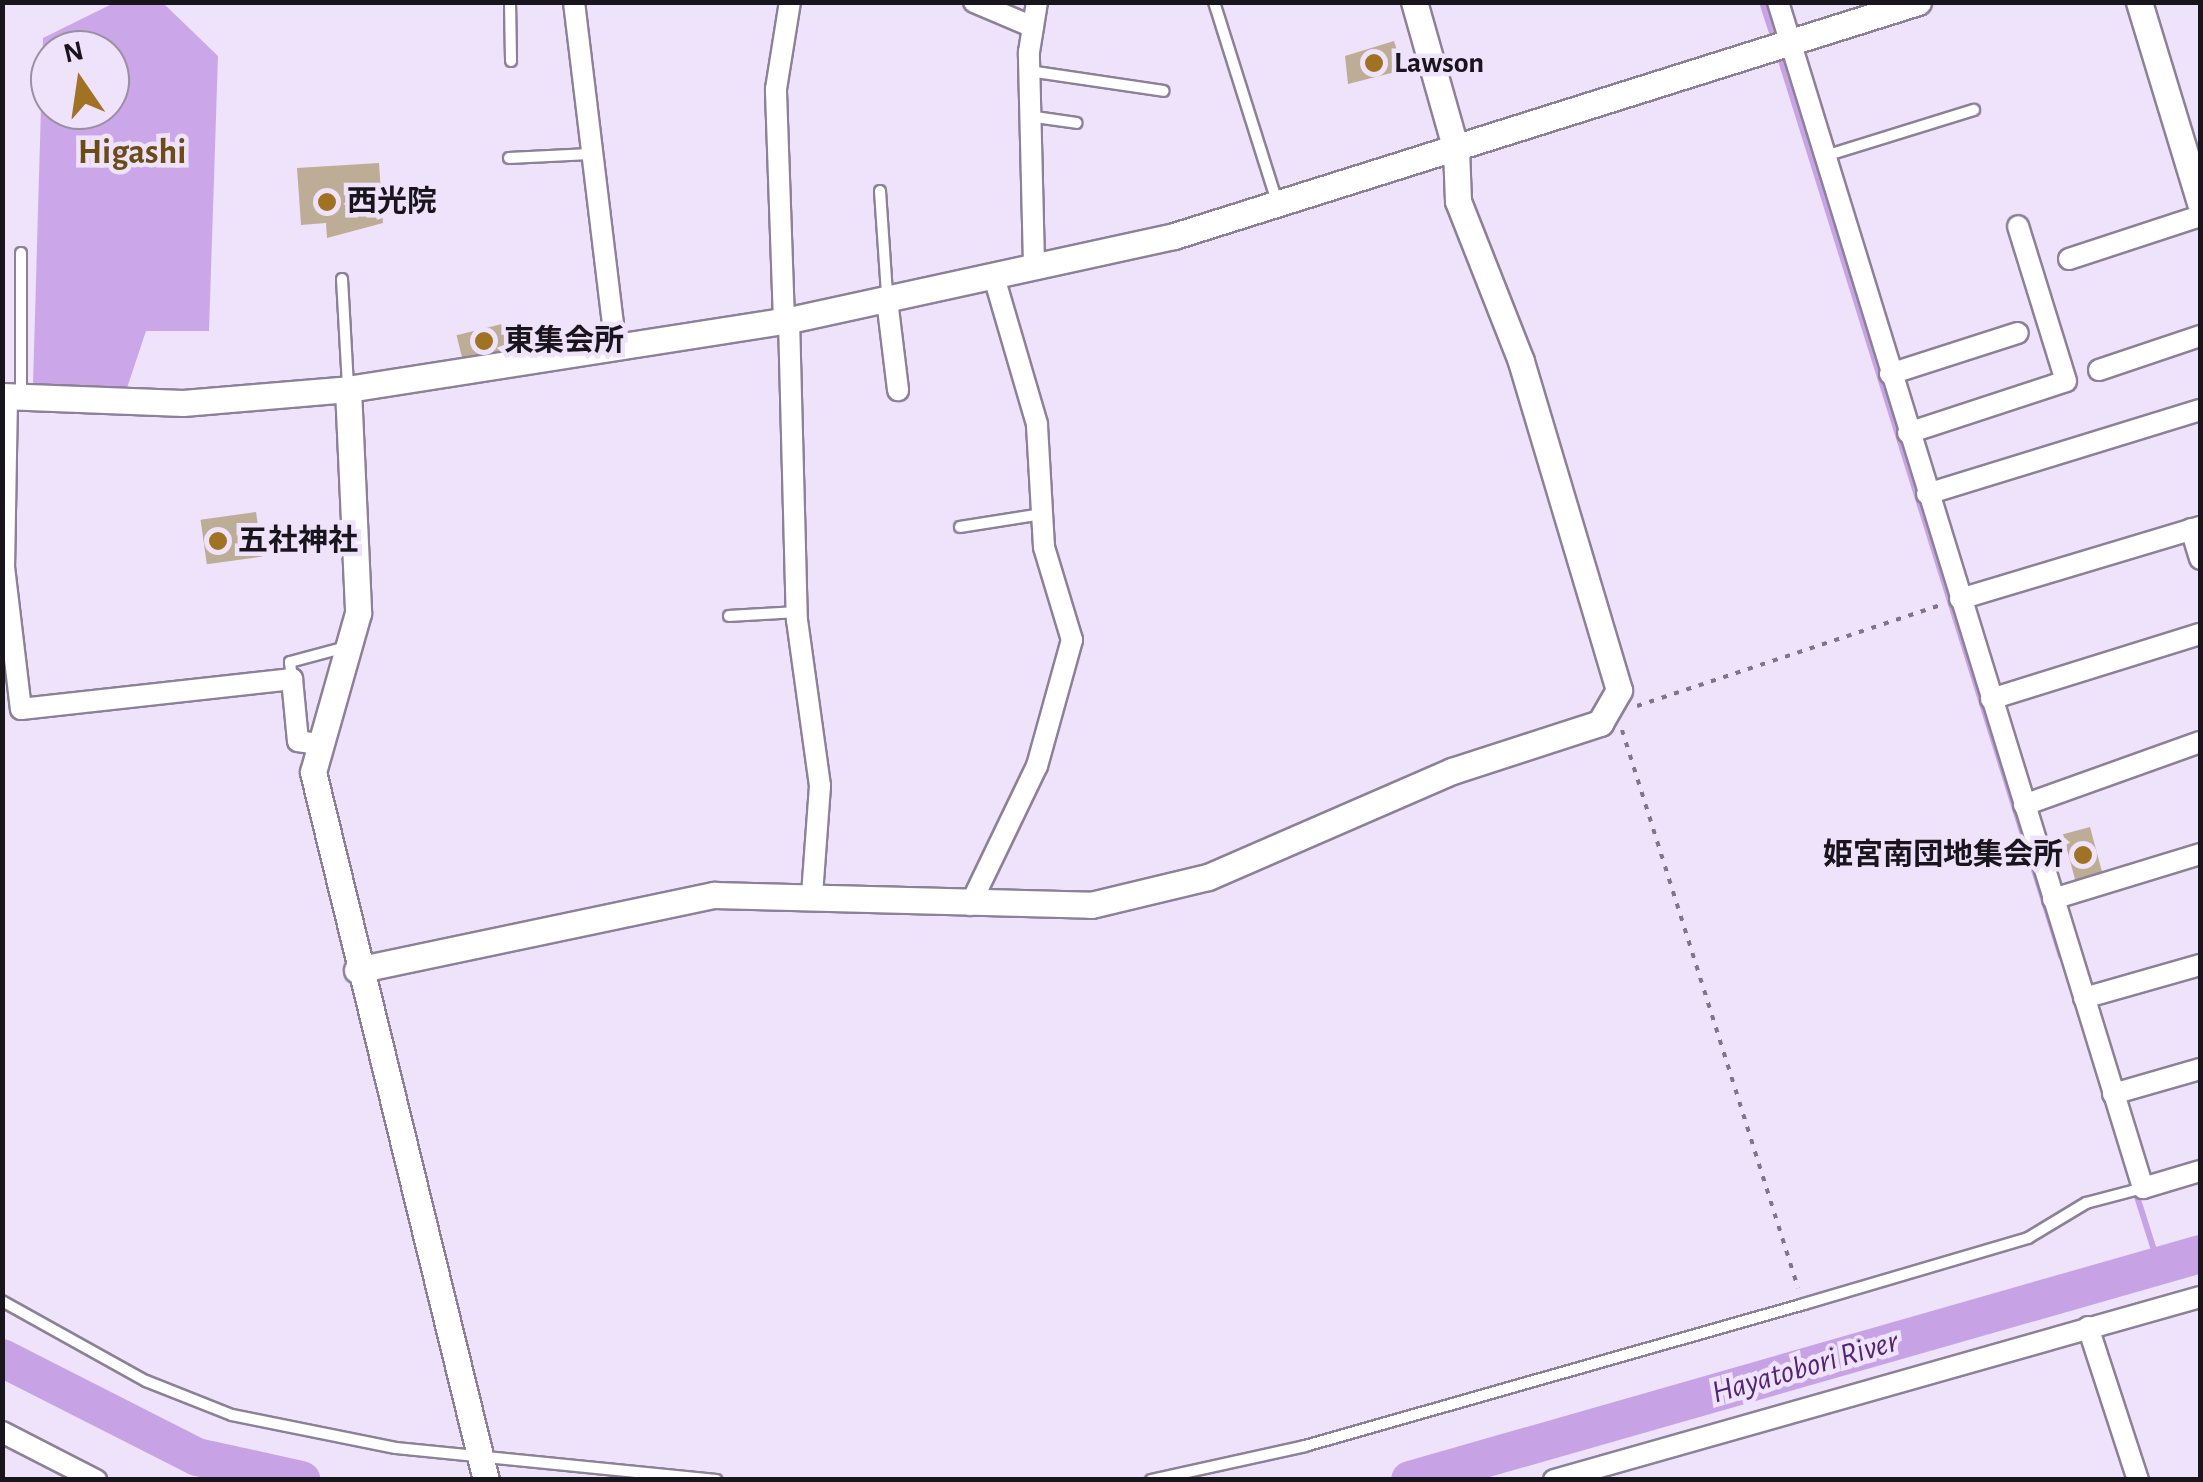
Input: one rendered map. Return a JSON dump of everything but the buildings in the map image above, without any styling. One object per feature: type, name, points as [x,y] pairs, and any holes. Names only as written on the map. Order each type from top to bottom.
[{"type":"street","points":[[574,2],[616,348]]},
{"type":"street","points":[[790,2],[776,107],[797,612],[820,786],[812,896]]},
{"type":"street","points":[[974,2],[1033,27]]},
{"type":"street","points":[[1034,264],[1028,116],[1037,2]]},
{"type":"street","points":[[357,970],[659,902],[812,896],[1058,908],[1169,889],[1452,772],[1600,722],[1615,708],[1620,690],[1520,361],[1458,201],[1456,150],[1414,2]]},
{"type":"street","points":[[1778,2],[2143,1188],[2200,1171]]},
{"type":"street","points":[[317,744],[298,741],[292,679],[21,709],[4,574],[10,397],[184,403],[348,389],[786,321],[994,277],[1277,203],[1918,2]]},
{"type":"street","points":[[2139,2],[2200,203]]},
{"type":"street","points":[[2068,259],[2200,216]]},
{"type":"street","points":[[1908,433],[2066,381],[2018,226]]},
{"type":"street","points":[[970,905],[1064,692],[1070,611],[1044,547],[1037,424],[994,277]]},
{"type":"street","points":[[887,300],[898,390]]},
{"type":"street","points":[[1890,374],[2018,333]]},
{"type":"street","points":[[2099,370],[2200,336]]},
{"type":"street","points":[[348,389],[355,532],[352,645],[317,744],[318,810],[486,1480]]},
{"type":"street","points":[[1927,494],[2200,410]]},
{"type":"street","points":[[1960,599],[2196,528],[2200,558]]},
{"type":"street","points":[[1991,699],[2200,634]]},
{"type":"street","points":[[2024,805],[2200,742]]},
{"type":"street","points":[[2053,899],[2200,854]]},
{"type":"street","points":[[2084,998],[2200,965]]},
{"type":"street","points":[[2114,1094],[2200,1069]]},
{"type":"street","points":[[1554,1480],[2200,1297]]},
{"type":"street","points":[[2088,1327],[2138,1480]]},
{"type":"street","points":[[2,1432],[96,1480]]},
{"type":"lane","points":[[510,2],[511,62]]},
{"type":"lane","points":[[1214,2],[1277,203]]},
{"type":"lane","points":[[1029,71],[1164,91]]},
{"type":"lane","points":[[1824,156],[1974,110]]},
{"type":"lane","points":[[1028,116],[1076,124]]},
{"type":"lane","points":[[508,158],[590,154]]},
{"type":"lane","points":[[880,191],[887,300]]},
{"type":"lane","points":[[10,397],[20,253]]},
{"type":"lane","points":[[342,279],[348,389]]},
{"type":"lane","points":[[960,527],[1042,514]]},
{"type":"lane","points":[[729,616],[797,612]]},
{"type":"lane","points":[[292,679],[290,662],[352,645]]},
{"type":"lane","points":[[1151,1480],[1305,1446],[1804,1304],[2028,1238],[2086,1203],[2143,1188]]},
{"type":"lane","points":[[2,1301],[146,1381],[232,1415],[396,1448],[476,1452],[716,1480]]},
{"type":"path","points":[[270,537],[355,532]]},
{"type":"path","points":[[1804,1304],[1615,708],[1960,599]]},
{"type":"shaded area","points":[[114,3],[163,3],[218,56],[209,331],[146,331],[125,394],[33,385],[40,130],[130,130],[130,30],[59,30]]},
{"type":"waterway","points":[[1762,2],[1774,39]]},
{"type":"waterway","points":[[1778,51],[2061,956]]},
{"type":"waterway","points":[[2134,1187],[2159,1266]]},
{"type":"waterway","name":"Hayatobori River","points":[[1410,1480],[2200,1254]]},
{"type":"waterway","name":"Hayatobori River","points":[[2,1358],[197,1457],[302,1480]]},
{"type":"place","name":"Lawson","points":[[1374,63]]},
{"type":"place","name":"西光院","points":[[327,202]]},
{"type":"place","name":"東集会所","points":[[484,341]]},
{"type":"place","name":"五社神社","points":[[218,541]]},
{"type":"place","name":"姫宮南団地集会所","points":[[2083,855]]},
{"type":"district","name":"Higashi","points":[[132,153]]}]
